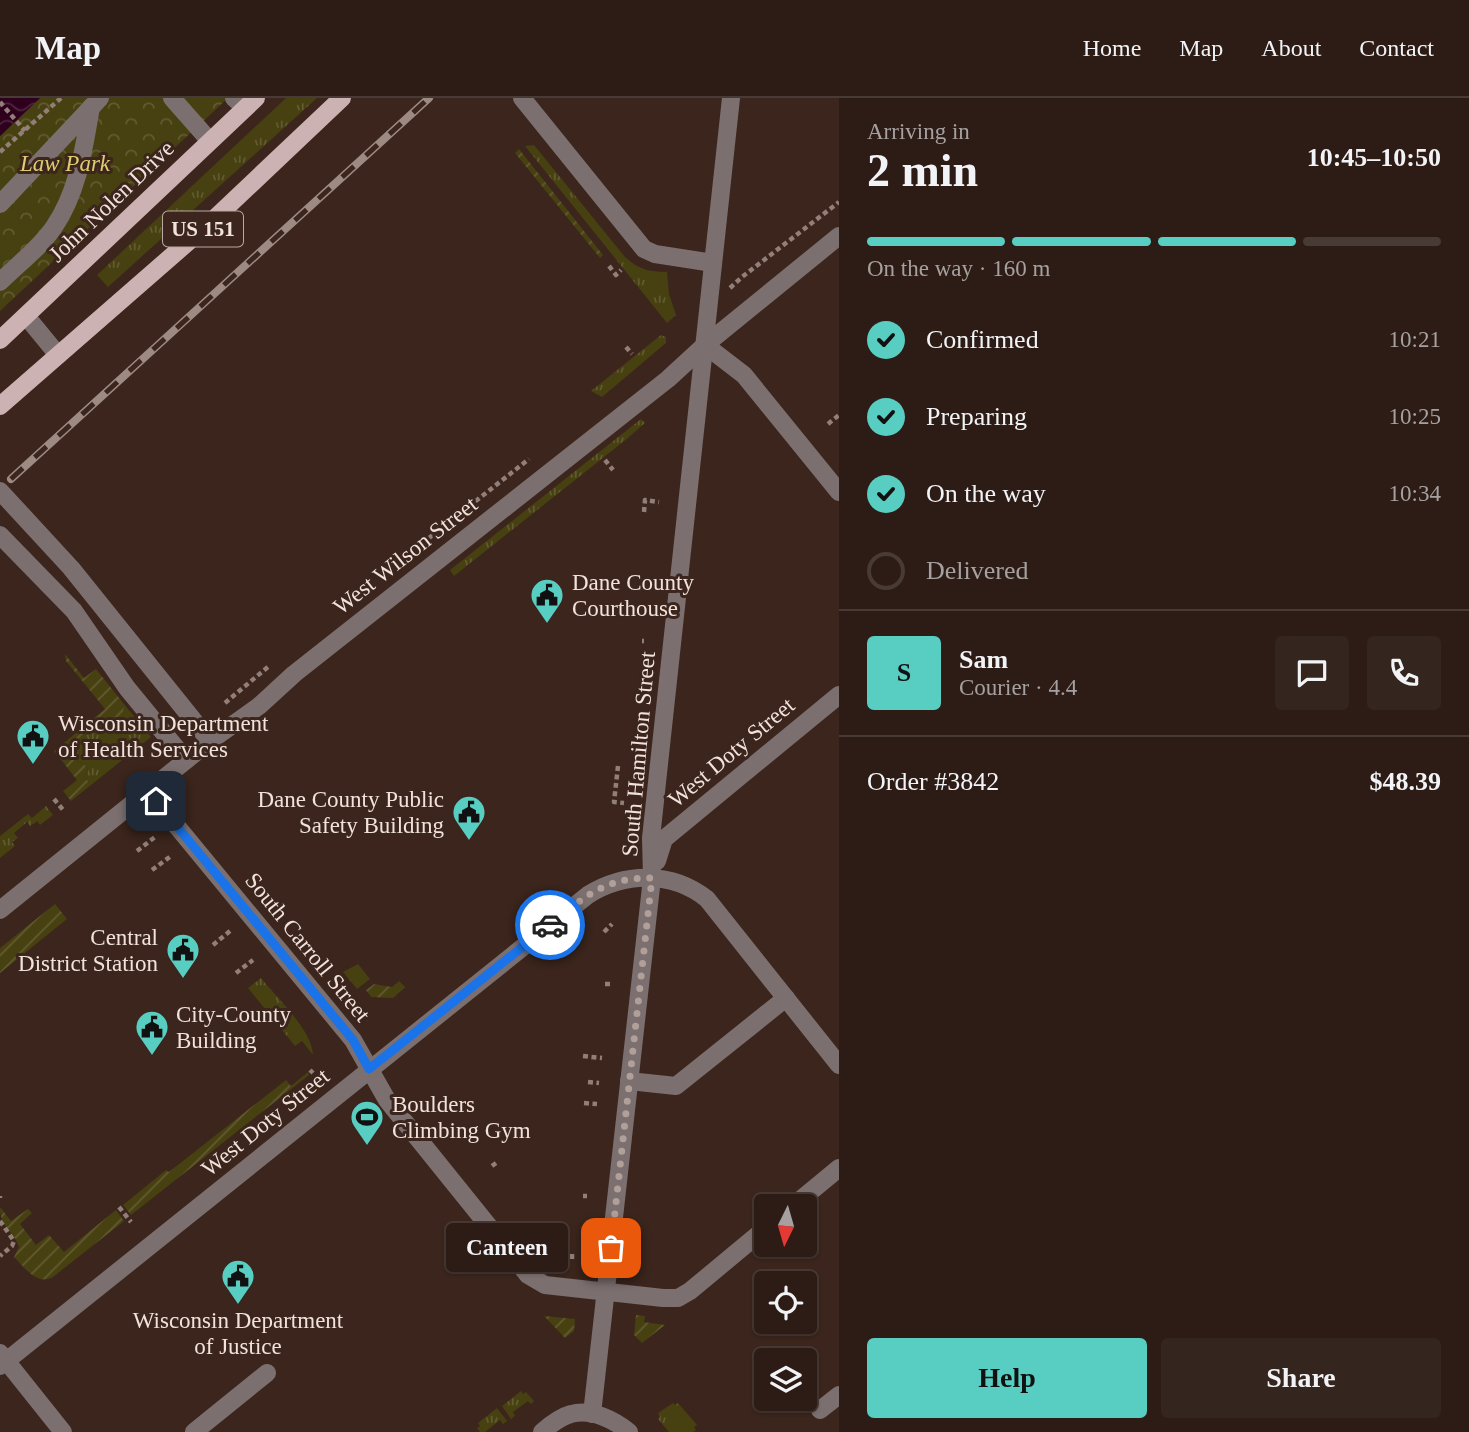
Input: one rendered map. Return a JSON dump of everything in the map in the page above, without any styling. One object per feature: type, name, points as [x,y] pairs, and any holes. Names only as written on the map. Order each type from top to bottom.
[{"type":"main road","name":"US 151","points":[[0,406],[212,221],[342,98]]},
{"type":"main road","name":"John Nolen Drive","points":[[0,340],[209,141],[245,101]]},
{"type":"street","points":[[172,98],[209,141]]},
{"type":"street","points":[[522,98],[644,248],[655,254],[713,263]]},
{"type":"street","name":"South Hamilton Street","points":[[592,1414],[652,878],[652,838],[731,98]]},
{"type":"street","points":[[0,204],[95,103]]},
{"type":"street","points":[[0,282],[42,241],[64,210],[78,174],[95,103]]},
{"type":"street","name":"West Wilson Street","points":[[0,910],[147,790],[259,706],[294,674],[668,379],[705,345],[839,236]]},
{"type":"street","points":[[26,316],[58,355]]},
{"type":"street","points":[[705,345],[744,375],[839,492]]},
{"type":"street","points":[[0,491],[71,568],[209,741]]},
{"type":"street","points":[[0,535],[74,611],[127,688],[186,760]]},
{"type":"street","name":"West Doty Street","points":[[2,1360],[587,895],[620,880],[652,878],[664,839],[839,695]]},
{"type":"street","name":"South Carroll Street","points":[[147,790],[353,1040],[387,1100],[528,1275],[545,1285],[663,1298],[678,1297],[690,1291],[754,1238]]},
{"type":"street","points":[[652,878],[690,887],[707,899],[839,1065]]},
{"type":"street","points":[[629,1082],[676,1086],[786,998]]},
{"type":"street","points":[[808,1194],[839,1168]]},
{"type":"street","points":[[2,1360],[63,1432]]},
{"type":"street","points":[[194,1432],[267,1373]]},
{"type":"street","points":[[820,1410],[839,1395]]},
{"type":"street","points":[[542,1432],[572,1413],[592,1414],[610,1419],[629,1432]]},
{"type":"path","points":[[0,152],[61,98]]},
{"type":"path","points":[[0,102],[25,131]]},
{"type":"path","points":[[742,277],[839,202]]},
{"type":"path","points":[[609,266],[616,275],[621,270]]},
{"type":"path","points":[[626,347],[632,354]]},
{"type":"path","points":[[828,424],[839,415]]},
{"type":"path","points":[[605,460],[613,470]]},
{"type":"path","points":[[644,512],[645,500],[659,502]]},
{"type":"path","points":[[618,766],[614,802],[624,803]]},
{"type":"path","points":[[54,799],[64,811]]},
{"type":"path","points":[[137,852],[155,837]]},
{"type":"path","points":[[152,870],[171,856]]},
{"type":"path","points":[[604,932],[612,923]]},
{"type":"path","points":[[213,945],[230,931]]},
{"type":"path","points":[[236,974],[253,960]]},
{"type":"path","points":[[583,1056],[602,1058]]},
{"type":"path","points":[[588,1082],[599,1083]]},
{"type":"path","points":[[584,1103],[597,1104]]},
{"type":"path","points":[[119,1208],[131,1222]]},
{"type":"path","points":[[0,1222],[14,1241],[0,1256]]},
{"type":"path","points":[[572,1253],[572,1259]]},
{"type":"green space","name":"Law Park","points":[[40,98],[228,98],[0,311],[0,136]]},
{"type":"green space","points":[[286,98],[317,98],[108,287],[97,275]]},
{"type":"green space","points":[[534,145],[625,257],[644,269],[667,272],[669,294],[676,315],[667,323],[525,146]]},
{"type":"green space","points":[[519,149],[603,255],[600,258],[515,153]]},
{"type":"green space","points":[[661,335],[666,337],[666,343],[602,397],[591,391]]},
{"type":"green space","points":[[641,419],[645,423],[628,438],[454,576],[450,570]]},
{"type":"green space","points":[[65,654],[84,678],[96,669],[124,704],[121,718],[112,730],[106,726],[99,727],[80,740],[75,758],[86,767],[88,772],[84,776],[91,785],[71,801],[63,791],[77,780],[54,751],[105,709],[66,661]]},
{"type":"green space","points":[[124,704],[151,737],[91,785],[84,776],[88,772],[86,767],[75,758],[77,745],[83,736],[93,729],[106,726],[112,730],[118,726]]},
{"type":"green space","points":[[46,806],[53,815],[40,825],[37,821],[30,826],[27,822],[14,833],[18,838],[12,842],[15,846],[0,858],[0,836],[28,814],[32,818]]},
{"type":"green space","points":[[55,904],[67,919],[0,973],[0,948]]},
{"type":"green space","points":[[358,964],[370,979],[357,989],[343,972]]},
{"type":"green space","points":[[336,976],[371,1017],[367,1021],[334,982]]},
{"type":"green space","points":[[261,978],[307,1035],[313,1055],[302,1041],[295,1046],[248,988]]},
{"type":"green space","points":[[399,981],[405,987],[393,998],[371,997],[366,990],[374,984],[392,987]]},
{"type":"green space","points":[[308,1072],[309,1075],[131,1215],[123,1205],[286,1080],[291,1086]]},
{"type":"green space","points":[[0,1207],[11,1221],[28,1209],[32,1213],[20,1224],[36,1245],[49,1235],[64,1252],[116,1210],[124,1221],[53,1277],[42,1279],[37,1278],[14,1257],[19,1247],[2,1220]]},
{"type":"green space","points":[[636,1315],[645,1316],[644,1322],[665,1325],[642,1343],[634,1335]]},
{"type":"green space","points":[[544,1316],[575,1319],[574,1331],[565,1338]]},
{"type":"green space","points":[[521,1391],[523,1394],[526,1392],[534,1401],[531,1404],[528,1401],[513,1412],[515,1416],[511,1419],[502,1406]]},
{"type":"green space","points":[[673,1403],[678,1403],[697,1425],[694,1427],[696,1430],[669,1432],[658,1419],[658,1413]]},
{"type":"green space","points":[[497,1408],[507,1421],[503,1424],[500,1420],[485,1432],[480,1432],[478,1423]]},
{"type":"water","points":[[0,98],[40,98],[0,136]]},
{"type":"railway","points":[[11,479],[429,98]]},
{"type":"way so far","points":[[550,925],[600,887],[627,878],[652,878],[611,1248]]},
{"type":"place","name":"Dane County Courthouse","points":[[547,625]]},
{"type":"place","name":"Wisconsin Department of Health Services","points":[[33,766]]},
{"type":"place","name":"Dane County Public Safety Building","points":[[469,842]]},
{"type":"place","name":"Central District Station","points":[[183,980]]},
{"type":"place","name":"City-County Building","points":[[152,1057]]},
{"type":"place","name":"Boulders Climbing Gym","points":[[367,1147]]},
{"type":"place","name":"Canteen","points":[[611,1248]]},
{"type":"place","name":"Wisconsin Department of Justice","points":[[238,1306]]},
{"type":"route","points":[[156,801],[353,1040],[369,1069],[550,925]]}]
